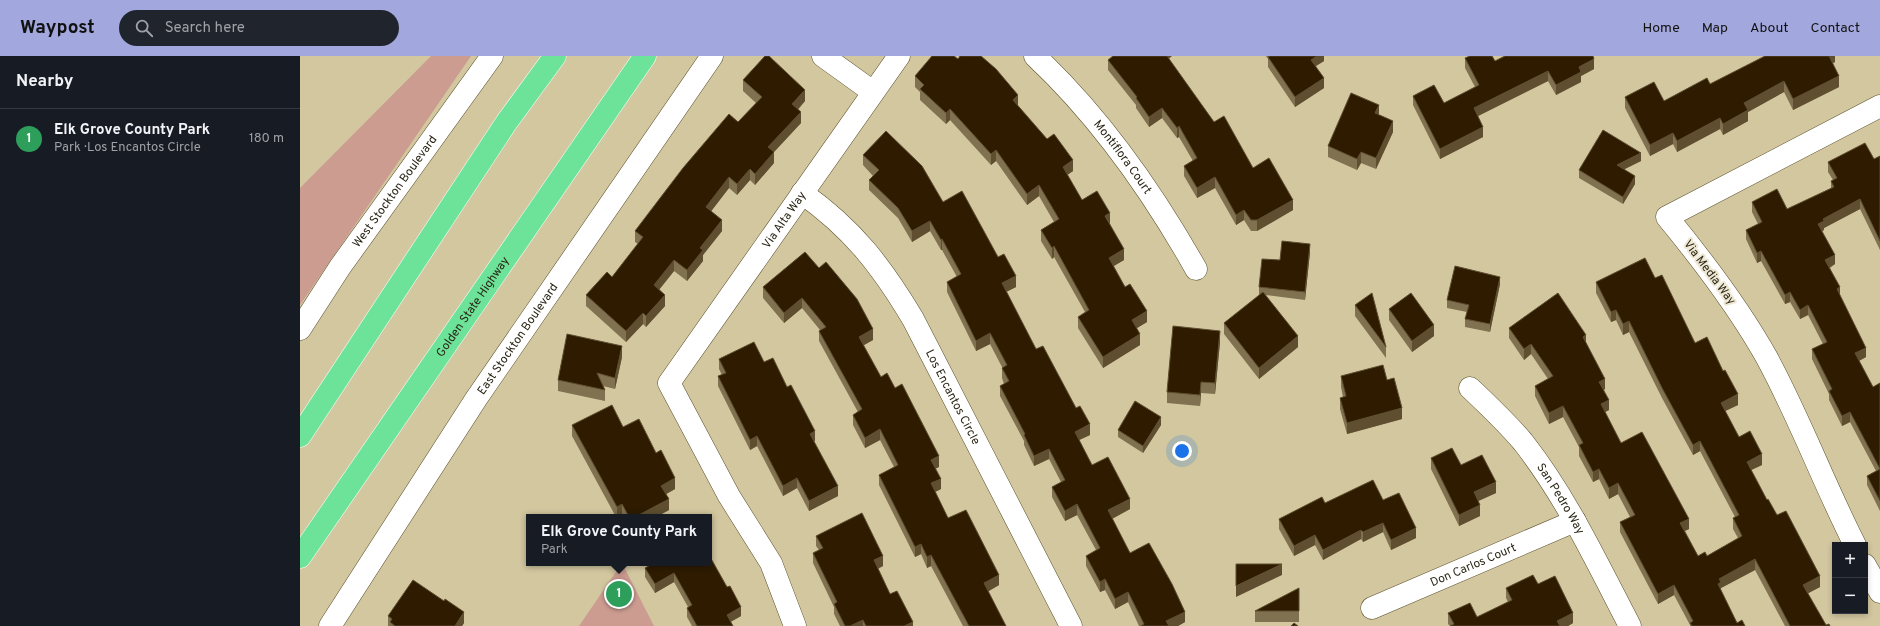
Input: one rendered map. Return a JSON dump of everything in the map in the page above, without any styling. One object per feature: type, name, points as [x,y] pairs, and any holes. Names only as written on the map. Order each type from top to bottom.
[{"type":"highway","points":[[300,436],[506,123],[555,56]]},
{"type":"highway","name":"Golden State Highway","points":[[300,557],[645,56]]},
{"type":"street","name":"West Stockton Boulevard","points":[[300,329],[345,261],[492,56]]},
{"type":"street","name":"East Stockton Boulevard","points":[[330,626],[476,399],[712,56]]},
{"type":"street","points":[[823,56],[873,92]]},
{"type":"street","name":"Via Alta Way","points":[[795,626],[771,563],[728,496],[669,383],[899,56]]},
{"type":"street","name":"Montiflora Court","points":[[1035,56],[1086,109],[1124,156],[1162,211],[1196,269]]},
{"type":"street","name":"Via Media Way","points":[[1853,542],[1833,502],[1792,408],[1767,358],[1738,310],[1705,264],[1667,217],[1880,106]]},
{"type":"street","name":"Los Encantos Circle","points":[[802,193],[824,208],[848,230],[891,282],[913,319],[1071,626]]},
{"type":"street","name":"San Pedro Way","points":[[1470,388],[1522,442],[1551,481],[1575,520],[1630,626]]},
{"type":"street","name":"Don Carlos Court","points":[[1372,608],[1575,520]]},
{"type":"street","points":[[1868,570],[1880,592]]},
{"type":"shaded area","points":[[431,56],[471,56],[300,305],[300,188]]},
{"type":"shaded area","points":[[620,566],[624,566],[654,626],[579,626]]},
{"type":"building","points":[[765,56],[769,56],[805,90],[792,104],[801,112],[768,147],[774,152],[755,174],[750,169],[737,184],[729,177],[706,207],[722,220],[700,248],[703,250],[687,270],[674,260],[654,285],[665,295],[646,316],[643,313],[626,331],[586,295],[607,272],[612,277],[643,237],[635,231],[683,168],[729,114],[738,122],[762,97],[743,80]]},
{"type":"building","points":[[932,56],[954,56],[958,59],[960,56],[981,56],[996,69],[1018,95],[1013,100],[1047,139],[1054,134],[1073,160],[1063,167],[1082,200],[1097,191],[1110,213],[1105,216],[1124,249],[1109,258],[1125,287],[1130,284],[1147,311],[1132,320],[1140,334],[1103,357],[1078,317],[1089,310],[1054,246],[1052,248],[1041,230],[1059,219],[1039,185],[1027,194],[996,150],[991,154],[950,109],[946,113],[920,89],[924,85],[915,76]]},
{"type":"building","points":[[1113,56],[1167,56],[1214,122],[1224,116],[1253,168],[1269,158],[1293,200],[1257,220],[1251,220],[1244,210],[1236,215],[1215,177],[1197,188],[1184,166],[1197,158],[1179,126],[1177,128],[1162,108],[1149,117],[1136,98],[1137,97],[1108,60]]},
{"type":"building","points":[[1317,56],[1311,60],[1324,78],[1295,97],[1268,57]]},
{"type":"building","points":[[1470,56],[1492,56],[1495,61],[1505,56],[1593,56],[1594,59],[1579,67],[1581,72],[1556,85],[1548,71],[1474,108],[1483,127],[1440,149],[1413,96],[1434,85],[1444,103],[1479,85],[1465,58]]},
{"type":"building","points":[[1765,56],[1829,56],[1839,76],[1793,99],[1784,81],[1744,103],[1748,110],[1723,124],[1720,118],[1677,141],[1673,133],[1650,145],[1625,97],[1654,82],[1664,101],[1707,78],[1710,84]]},
{"type":"building","points":[[1351,93],[1379,105],[1375,113],[1393,121],[1376,158],[1361,152],[1357,159],[1328,146]]},
{"type":"building","points":[[1603,130],[1641,153],[1617,165],[1635,176],[1623,197],[1579,170]]},
{"type":"building","points":[[886,131],[922,166],[943,202],[962,191],[998,257],[1004,254],[1016,276],[1002,283],[1036,349],[1043,346],[1076,408],[1080,406],[1090,424],[1075,432],[1092,465],[1108,457],[1130,499],[1108,510],[1130,553],[1149,543],[1172,584],[1185,612],[1166,621],[1169,626],[1141,626],[1144,624],[1128,592],[1115,599],[1105,579],[1100,582],[1086,556],[1100,548],[1077,504],[1065,511],[1052,487],[1065,480],[1049,449],[1034,456],[1024,435],[1025,434],[1000,386],[1009,381],[1002,368],[1007,365],[990,333],[976,341],[947,282],[961,274],[942,239],[941,240],[930,221],[912,231],[898,208],[869,180],[879,170],[863,155]]},
{"type":"building","points":[[1865,143],[1874,159],[1880,156],[1880,241],[1860,199],[1823,219],[1824,221],[1818,224],[1835,255],[1825,260],[1840,287],[1837,289],[1866,348],[1855,353],[1873,387],[1880,383],[1880,469],[1850,412],[1842,416],[1829,391],[1832,389],[1812,349],[1827,342],[1808,305],[1800,310],[1790,292],[1785,295],[1761,251],[1757,253],[1746,230],[1762,222],[1752,202],[1777,189],[1787,209],[1834,187],[1831,181],[1837,178],[1828,162]]},
{"type":"building","points":[[1282,241],[1310,244],[1305,292],[1259,287],[1262,259],[1280,260]]},
{"type":"building","points":[[805,252],[819,268],[826,262],[857,299],[873,329],[859,337],[881,377],[887,373],[895,388],[902,384],[939,456],[931,460],[941,479],[931,483],[948,518],[966,510],[999,575],[984,583],[1006,626],[969,626],[931,555],[927,557],[921,544],[915,547],[879,475],[898,465],[880,429],[865,438],[853,415],[862,409],[819,331],[826,327],[802,298],[784,313],[763,287]]},
{"type":"building","points":[[1645,258],[1655,278],[1662,275],[1695,343],[1707,337],[1723,371],[1725,370],[1738,394],[1721,403],[1739,437],[1750,431],[1762,454],[1747,462],[1767,500],[1768,499],[1777,515],[1786,511],[1820,576],[1803,585],[1826,625],[1829,624],[1830,626],[1790,626],[1755,559],[1719,579],[1721,582],[1718,584],[1737,623],[1742,620],[1745,626],[1692,626],[1690,623],[1693,621],[1674,585],[1658,594],[1620,522],[1635,515],[1618,483],[1609,488],[1599,469],[1593,472],[1579,445],[1583,443],[1563,406],[1549,413],[1535,386],[1553,376],[1531,344],[1524,349],[1509,328],[1558,293],[1586,335],[1583,337],[1605,379],[1599,382],[1609,400],[1601,404],[1621,443],[1642,432],[1689,519],[1680,523],[1698,556],[1705,552],[1707,556],[1742,536],[1733,518],[1739,515],[1700,441],[1693,445],[1662,388],[1629,321],[1623,324],[1616,310],[1611,312],[1596,282]]},
{"type":"building","points":[[1455,266],[1500,277],[1490,324],[1465,319],[1469,305],[1447,300]]},
{"type":"building","points":[[1263,292],[1298,336],[1259,368],[1224,323]]},
{"type":"building","points":[[1372,293],[1386,347],[1355,305]]},
{"type":"building","points":[[1411,293],[1434,325],[1412,341],[1389,309]]},
{"type":"building","points":[[1173,326],[1220,331],[1215,383],[1201,382],[1200,395],[1167,392]]},
{"type":"building","points":[[567,334],[622,346],[615,378],[597,373],[605,390],[558,380]]},
{"type":"building","points":[[754,342],[764,362],[773,358],[787,387],[791,385],[815,431],[810,434],[838,486],[809,501],[797,478],[783,486],[757,436],[750,440],[718,376],[726,373],[719,359]]},
{"type":"building","points":[[1383,365],[1387,380],[1394,378],[1402,408],[1347,423],[1340,398],[1346,396],[1341,376]]},
{"type":"building","points":[[1135,401],[1161,417],[1143,446],[1118,430]]},
{"type":"building","points":[[612,405],[623,427],[639,419],[656,453],[661,450],[675,478],[661,486],[669,499],[641,514],[627,514],[622,504],[617,507],[572,425]]},
{"type":"building","points":[[1452,448],[1461,465],[1482,455],[1496,482],[1474,492],[1480,505],[1459,515],[1431,458]]},
{"type":"building","points":[[1880,469],[1880,501],[1867,476]]},
{"type":"building","points":[[1373,480],[1383,500],[1399,493],[1416,528],[1391,540],[1383,523],[1363,532],[1361,530],[1323,550],[1315,535],[1294,546],[1279,519],[1322,497],[1325,503]]},
{"type":"building","points":[[862,513],[883,556],[874,560],[890,594],[897,591],[913,622],[904,626],[866,626],[863,620],[850,626],[845,626],[834,604],[837,602],[813,553],[823,548],[816,536]]},
{"type":"building","points":[[712,560],[727,587],[730,586],[741,607],[727,615],[733,626],[697,626],[687,608],[692,605],[674,573],[655,584],[645,568],[649,566],[712,566]]},
{"type":"building","points":[[1236,564],[1282,564],[1236,586]]},
{"type":"building","points":[[1533,575],[1538,584],[1555,576],[1573,613],[1557,621],[1560,626],[1450,626],[1454,624],[1448,613],[1470,603],[1477,617],[1512,600],[1506,588]]},
{"type":"building","points":[[413,580],[444,601],[445,599],[464,612],[455,626],[395,626],[390,622],[392,619],[388,616]]},
{"type":"building","points":[[1299,588],[1299,611],[1255,611]]},
{"type":"building","points":[[1294,623],[1298,626],[1291,626]]},
{"type":"place","name":"Elk Grove County Park","points":[[619,594]]}]
